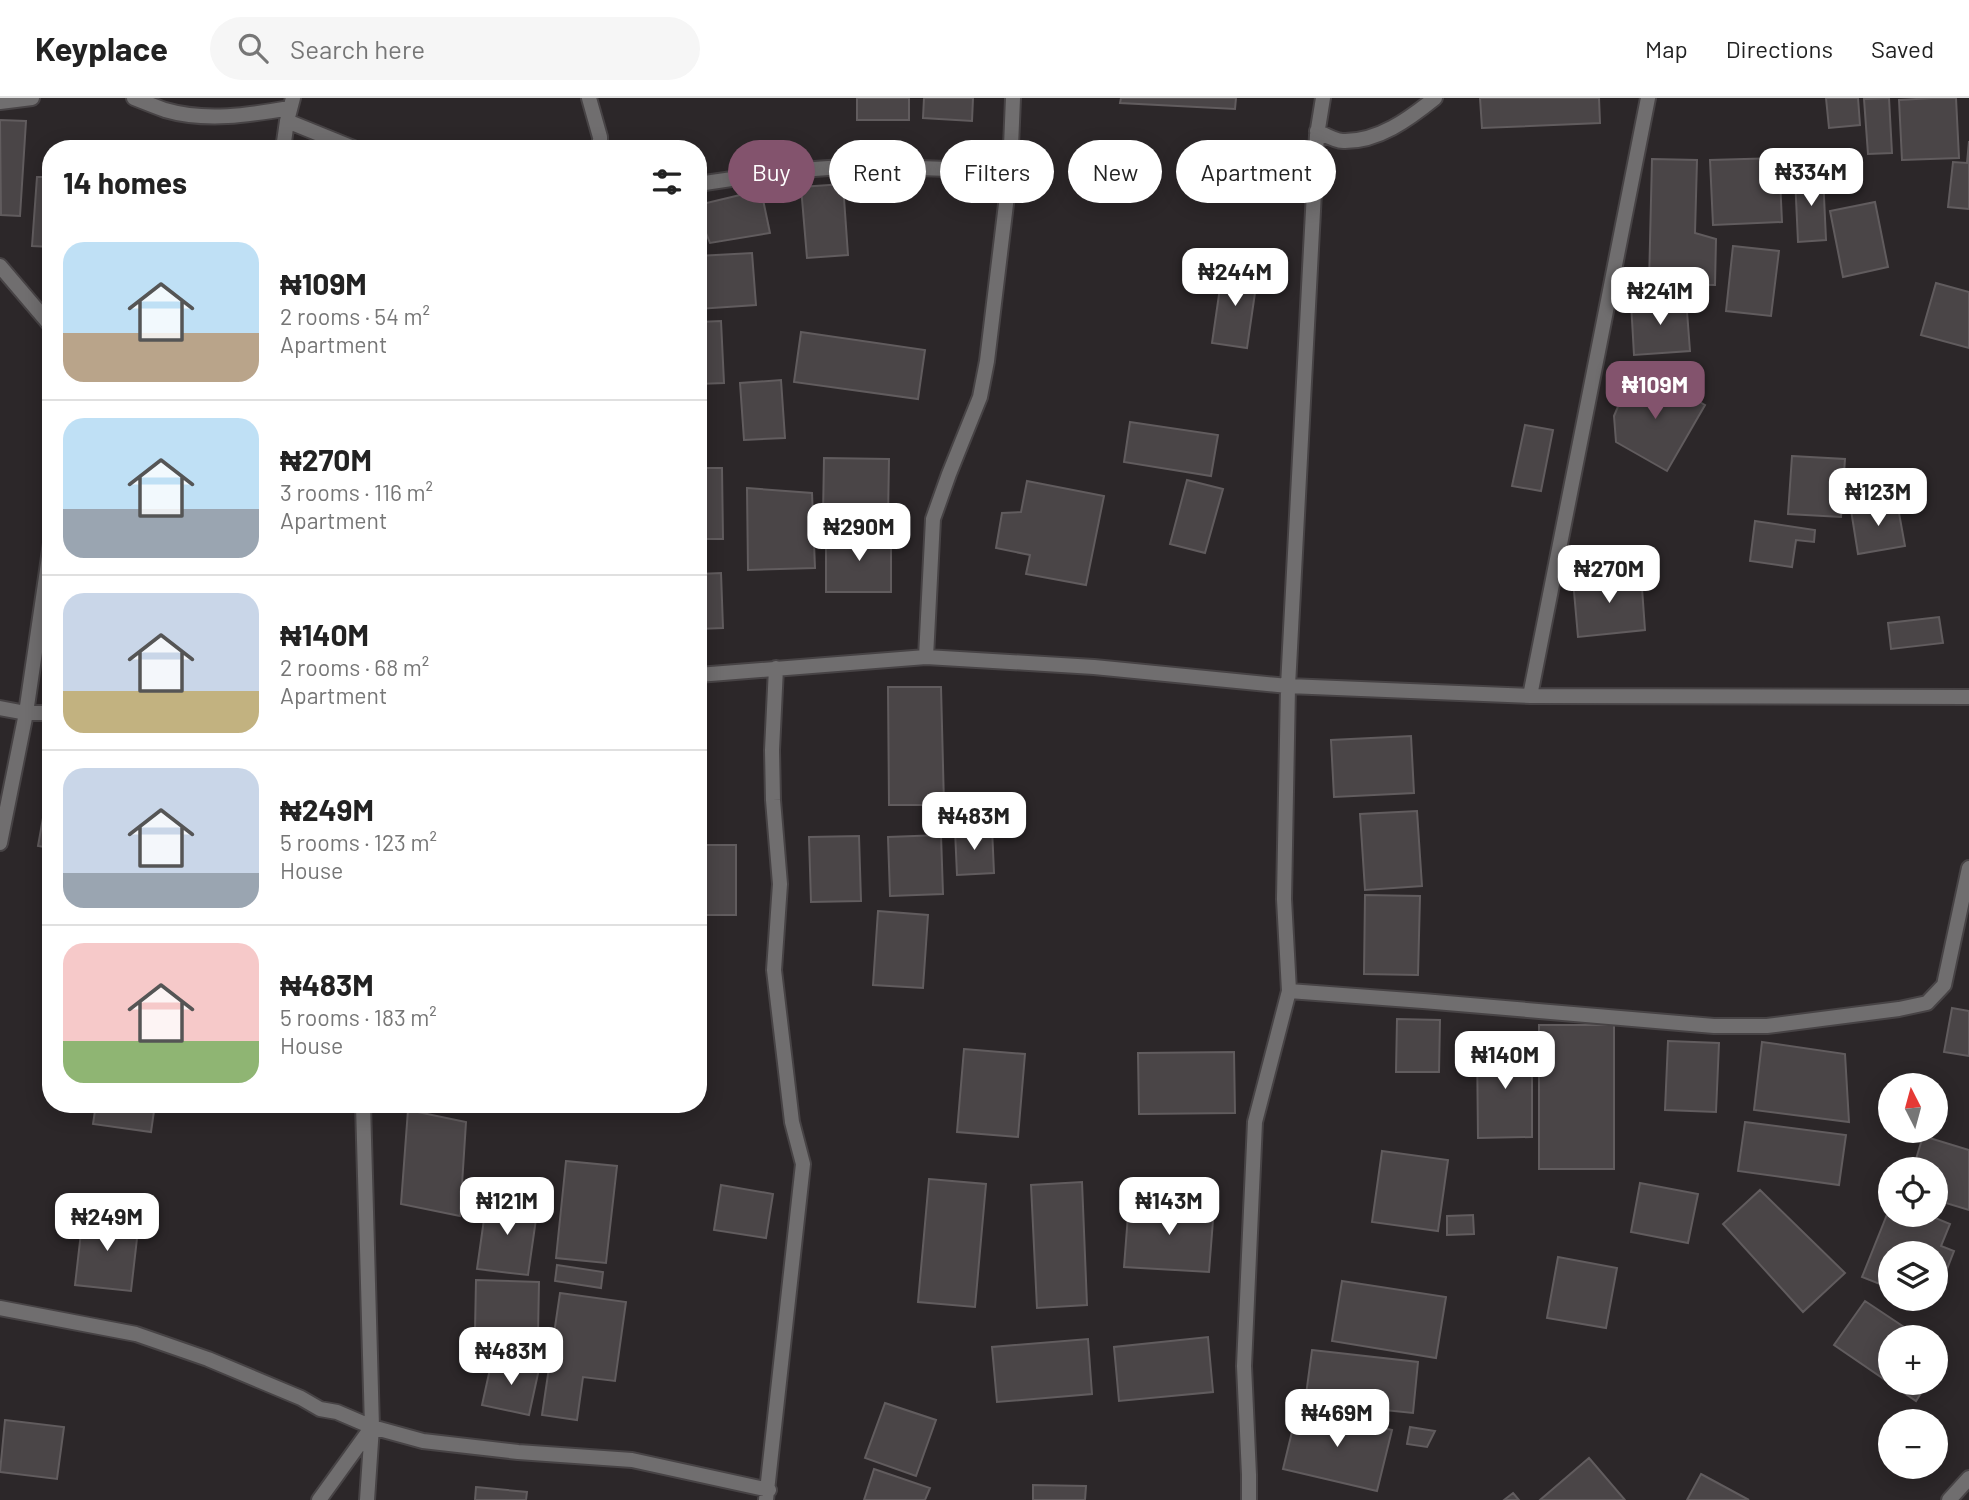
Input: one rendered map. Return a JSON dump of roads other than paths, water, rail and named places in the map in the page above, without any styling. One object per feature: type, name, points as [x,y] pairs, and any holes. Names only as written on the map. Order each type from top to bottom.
[{"type":"street","points":[[0,102],[32,98]]},
{"type":"street","points":[[134,98],[166,110],[200,116],[247,115],[290,109],[340,140]]},
{"type":"street","points":[[589,98],[600,140]]},
{"type":"street","points":[[1011,140],[1013,98]]},
{"type":"street","points":[[1249,1500],[1244,1366],[1255,1122],[1289,991],[1284,899],[1288,686],[1317,131],[1322,98]]},
{"type":"street","points":[[1317,131],[1341,141],[1373,137],[1409,119],[1435,98]]},
{"type":"street","points":[[1530,696],[1648,98]]},
{"type":"street","points":[[285,140],[290,109]]},
{"type":"street","points":[[707,183],[786,171],[857,166],[940,169]]},
{"type":"street","points":[[926,657],[933,519],[980,397],[988,361],[1006,203]]},
{"type":"street","points":[[0,266],[42,315]]},
{"type":"street","points":[[0,843],[26,713],[42,604]]},
{"type":"street","points":[[707,675],[926,657],[1094,667],[1288,686],[1530,696],[1969,697]]},
{"type":"street","points":[[0,1308],[136,1334],[208,1359],[302,1398],[320,1409],[337,1412],[372,1427],[423,1441],[518,1452],[632,1460],[767,1495],[803,1164],[792,1122],[774,970],[780,884],[773,775],[776,668]]},
{"type":"street","points":[[0,708],[42,713]]},
{"type":"street","points":[[1289,991],[1714,1026],[1767,1026],[1899,1009],[1927,1003],[1944,985],[1969,868]]},
{"type":"street","points":[[363,1113],[372,1427],[367,1500]]},
{"type":"street","points":[[319,1500],[372,1427]]},
{"type":"street","points":[[1948,1500],[1969,1478]]}]
